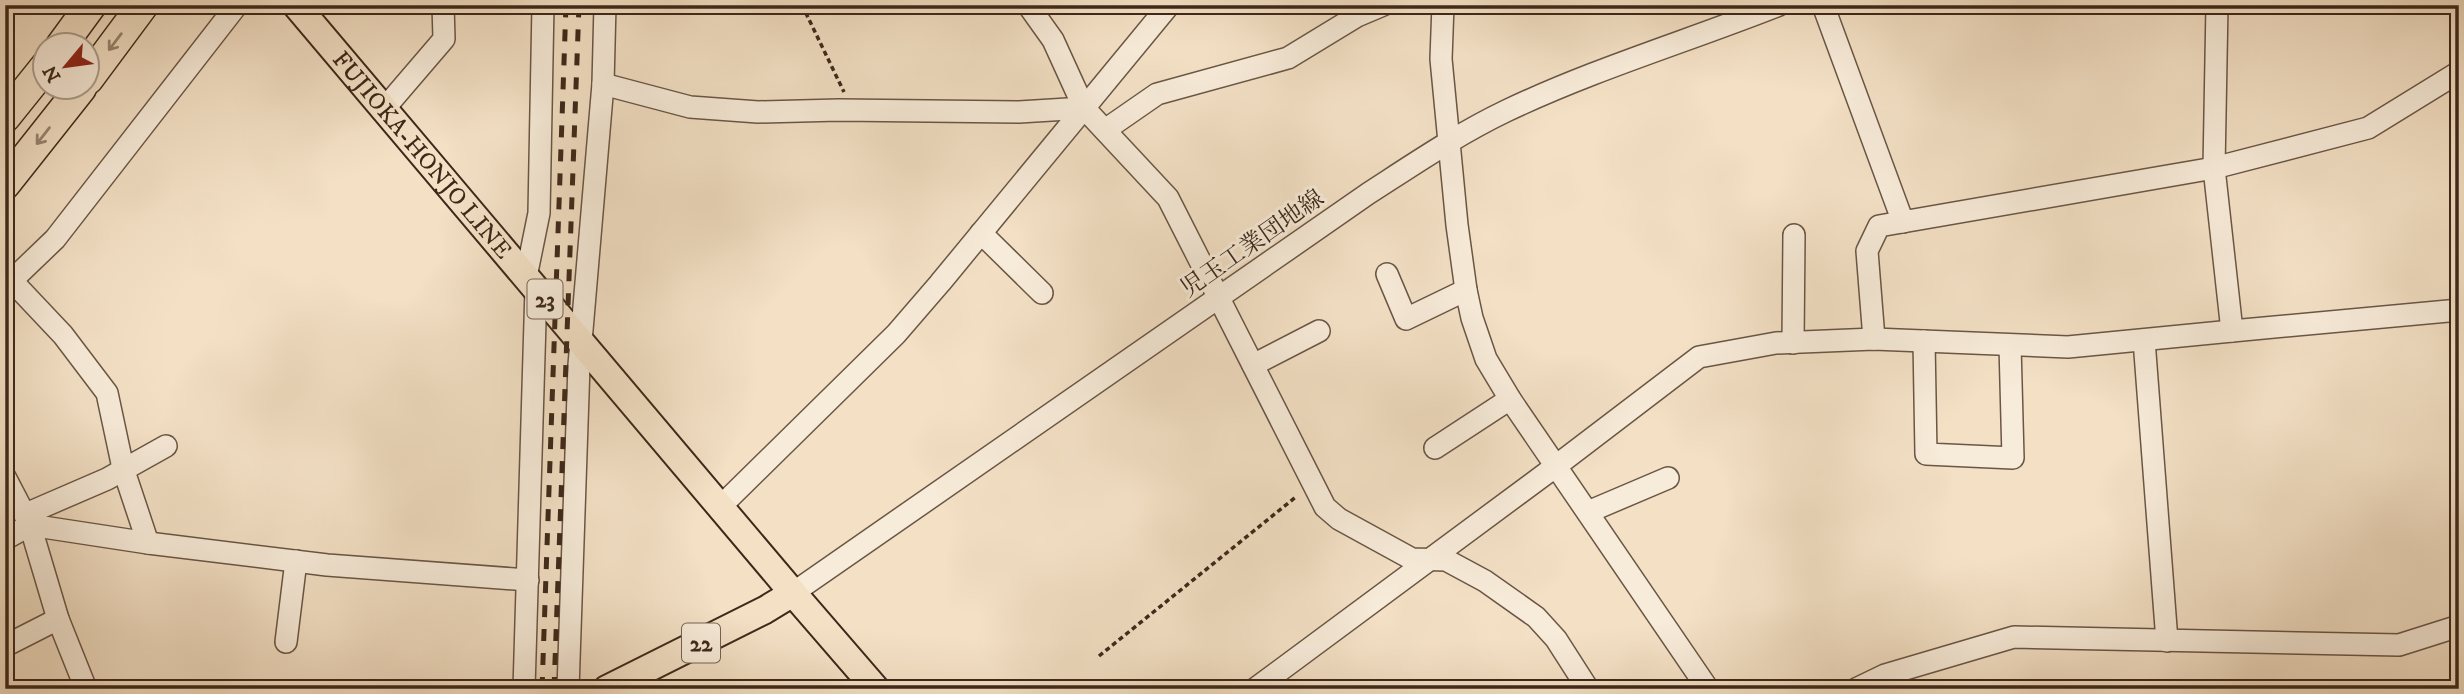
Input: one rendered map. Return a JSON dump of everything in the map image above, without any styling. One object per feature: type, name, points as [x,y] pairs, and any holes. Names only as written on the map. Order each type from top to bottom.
[{"type":"highway","points":[[72,32],[92,5]]},
{"type":"highway","points":[[102,60],[143,5]]},
{"type":"highway","points":[[5,117],[32,83]]},
{"type":"highway","points":[[5,184],[69,102]]},
{"type":"main road","name":"FUJIOKA-HONJO LINE","points":[[296,5],[876,689]]},
{"type":"main road","name":"22","points":[[607,689],[765,610],[793,593]]},
{"type":"street","points":[[148,543],[123,468],[107,393],[63,335],[8,284],[55,239],[237,5]]},
{"type":"street","points":[[384,109],[444,39],[443,5]]},
{"type":"street","points":[[524,689],[528,580],[531,283],[539,213],[543,5]]},
{"type":"street","points":[[568,689],[579,365],[603,84],[604,5]]},
{"type":"street","points":[[1028,5],[1053,40],[1084,107],[1168,198],[1325,507],[1339,519],[1412,559],[1446,560],[1485,581],[1536,617],[1556,639],[1588,689]]},
{"type":"street","points":[[720,507],[895,334],[1169,5]]},
{"type":"street","points":[[1105,130],[1157,94],[1288,58],[1357,16],[1383,5]]},
{"type":"street","points":[[1443,5],[1441,59],[1448,142],[1466,290],[1486,359],[1510,399],[1708,689]]},
{"type":"street","name":"児玉工業団地線","points":[[793,593],[1369,193],[1448,142],[1548,92],[1779,5]]},
{"type":"street","points":[[1824,5],[1903,222]]},
{"type":"street","points":[[2217,5],[2214,168],[2232,331]]},
{"type":"street","points":[[1874,339],[1867,251],[1879,226],[2214,168],[2368,128],[2459,72]]},
{"type":"street","points":[[603,84],[690,107],[758,112],[1018,112],[1084,107]]},
{"type":"street","points":[[981,233],[1042,293]]},
{"type":"street","points":[[1793,343],[1794,235]]},
{"type":"street","points":[[1387,274],[1406,319],[1466,290]]},
{"type":"street","points":[[1255,689],[1556,466],[1699,356],[1776,343],[1874,339],[2068,347],[2459,310]]},
{"type":"street","points":[[1253,365],[1319,331]]},
{"type":"street","points":[[2144,340],[2167,641]]},
{"type":"street","points":[[1924,341],[1926,454],[2014,458],[2010,345]]},
{"type":"street","points":[[1435,448],[1510,399]]},
{"type":"street","points":[[30,525],[33,511],[107,479],[166,446]]},
{"type":"street","points":[[5,477],[30,525],[58,619],[86,689]]},
{"type":"street","points":[[1588,512],[1668,478]]},
{"type":"street","points":[[5,539],[30,525],[296,561],[528,580]]},
{"type":"street","points":[[286,642],[296,561]]},
{"type":"street","points":[[5,646],[58,619]]},
{"type":"street","points":[[1856,689],[1885,675],[2014,637],[2399,645],[2459,626]]},
{"type":"path","points":[[802,5],[852,110]]},
{"type":"path","points":[[1099,656],[1313,483]]},
{"type":"railway","points":[[542,689],[566,5]]},
{"type":"railway","points":[[554,689],[579,5]]}]
